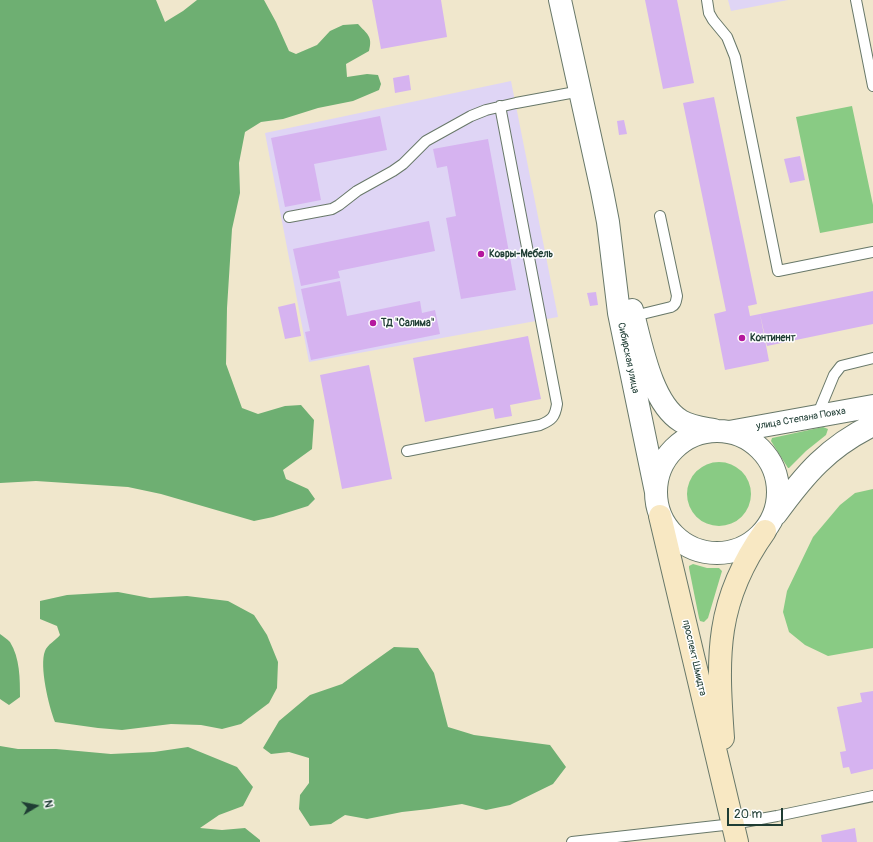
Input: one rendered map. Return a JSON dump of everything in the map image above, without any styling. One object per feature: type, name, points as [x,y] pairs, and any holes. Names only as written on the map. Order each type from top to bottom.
[{"type":"main road","name":"проспект Шмидта","points":[[660,516],[735,833]]},
{"type":"main road","name":"проспект Шмидта","points":[[728,800],[720,672],[721,639],[725,616],[736,581],[751,550],[769,524]]},
{"type":"street","name":"Сибирская улица","points":[[560,0],[608,222],[649,372],[656,392],[671,413],[686,423],[701,428],[725,432]]},
{"type":"street","name":"Сибирская улица","points":[[608,222],[619,313],[656,492]]},
{"type":"street","name":"улица Степана Повха","points":[[725,432],[873,406]]},
{"type":"street","points":[[769,524],[776,511],[779,496],[778,481],[773,466],[764,452],[744,437],[725,432],[704,432],[689,438],[675,448],[665,460],[656,484],[656,492],[660,516],[668,530],[679,541],[693,549],[709,553],[725,554],[740,550],[754,542],[769,524],[805,475],[840,444],[873,425]]},
{"type":"lane","points":[[706,0],[709,13],[727,37],[736,57],[778,271],[873,252]]},
{"type":"lane","points":[[856,0],[873,86]]},
{"type":"lane","points":[[289,217],[332,209],[340,206],[357,191],[403,164],[426,141],[471,116],[500,106],[580,91]]},
{"type":"lane","points":[[407,451],[540,425],[549,421],[556,414],[557,404],[500,106]]},
{"type":"lane","points":[[634,316],[674,306],[676,301],[660,216]]},
{"type":"lane","points":[[817,416],[834,375],[841,366],[873,358]]},
{"type":"lane","points":[[572,842],[735,833],[777,816],[873,796]]},
{"type":"shaded area","points":[[728,0],[788,0],[731,11]]},
{"type":"shaded area","points":[[511,81],[558,317],[309,362],[265,133]]},
{"type":"green space","points":[[0,0],[156,0],[165,22],[197,0],[264,0],[289,51],[296,54],[317,45],[330,31],[343,25],[358,24],[370,39],[369,51],[346,64],[347,77],[367,74],[378,75],[381,84],[379,90],[353,101],[318,108],[283,119],[261,122],[245,132],[239,163],[240,193],[232,229],[227,308],[226,364],[242,408],[258,414],[285,406],[301,405],[314,420],[312,449],[283,470],[286,479],[308,489],[315,499],[308,506],[273,517],[254,521],[161,494],[128,487],[36,481],[0,483]]},
{"type":"green space","points":[[852,106],[873,205],[873,223],[820,233],[796,117]]},
{"type":"green space","points":[[823,427],[828,429],[826,435],[788,468],[771,441],[772,438]]},
{"type":"green space","points":[[719,462],[731,464],[742,471],[749,482],[751,494],[749,506],[742,517],[731,524],[719,526],[707,524],[696,517],[689,506],[687,494],[689,482],[696,471],[707,464]]},
{"type":"green space","points":[[873,489],[873,648],[828,656],[805,645],[789,632],[783,612],[787,591],[813,537],[840,505],[855,493]]},
{"type":"green space","points":[[693,564],[707,568],[719,568],[722,571],[708,618],[704,622],[700,621],[699,618],[689,568],[689,566]]},
{"type":"green space","points":[[118,592],[150,598],[187,596],[228,601],[254,615],[267,635],[278,662],[277,688],[269,703],[241,724],[222,729],[201,725],[171,724],[122,730],[55,722],[50,707],[44,676],[43,658],[46,649],[60,635],[57,626],[40,619],[40,601],[67,595]]},
{"type":"green space","points":[[0,634],[10,642],[16,655],[19,669],[20,697],[9,705],[0,699]]},
{"type":"green space","points":[[394,647],[418,648],[434,673],[448,727],[474,735],[550,745],[566,767],[553,784],[510,805],[486,810],[462,804],[402,812],[367,819],[345,815],[331,824],[310,826],[299,809],[300,795],[309,783],[309,758],[289,752],[271,754],[263,748],[279,721],[310,695],[342,684]]},
{"type":"green space","points":[[0,746],[18,749],[56,749],[111,754],[154,752],[188,747],[237,767],[253,787],[243,806],[219,815],[200,828],[222,830],[245,828],[260,840],[260,842],[0,842]]},
{"type":"building","points":[[372,0],[441,0],[447,37],[381,49]]},
{"type":"building","points":[[645,0],[677,0],[694,83],[663,89]]},
{"type":"building","points":[[409,75],[411,90],[395,93],[393,78]]},
{"type":"building","points":[[714,97],[757,304],[748,306],[750,316],[760,314],[769,361],[725,370],[714,314],[726,311],[683,103]]},
{"type":"building","points":[[380,116],[387,150],[314,164],[321,200],[285,207],[271,138]]},
{"type":"building","points":[[624,120],[627,134],[619,135],[617,121]]},
{"type":"building","name":"Ковры-Мебель","points":[[488,139],[516,290],[461,299],[446,218],[456,216],[447,166],[437,168],[433,149]]},
{"type":"building","points":[[800,156],[805,180],[790,183],[784,159]]},
{"type":"building","points":[[429,221],[435,251],[338,271],[340,278],[301,286],[293,249]]},
{"type":"building","name":"ТД \"Салима\"","points":[[340,281],[347,316],[420,301],[422,313],[435,310],[440,334],[311,360],[305,332],[310,331],[301,289]]},
{"type":"building","points":[[873,291],[873,324],[767,346],[760,314]]},
{"type":"building","points":[[596,292],[598,305],[590,306],[587,293]]},
{"type":"building","points":[[295,303],[301,336],[285,339],[278,307]]},
{"type":"building","points":[[528,336],[541,399],[510,405],[512,416],[495,419],[493,408],[425,422],[413,358]]},
{"type":"building","points":[[369,365],[392,479],[342,489],[320,375]]},
{"type":"building","points":[[873,691],[873,769],[851,774],[849,767],[843,768],[840,752],[846,751],[837,707],[862,702],[860,693]]},
{"type":"building","points":[[855,828],[857,842],[822,842],[821,835]]},
{"type":"place","name":"Ковры-Мебель","points":[[481,254]]},
{"type":"place","name":"ТД \"Салима\"","points":[[373,323]]},
{"type":"place","name":"Континент","points":[[742,338]]}]
